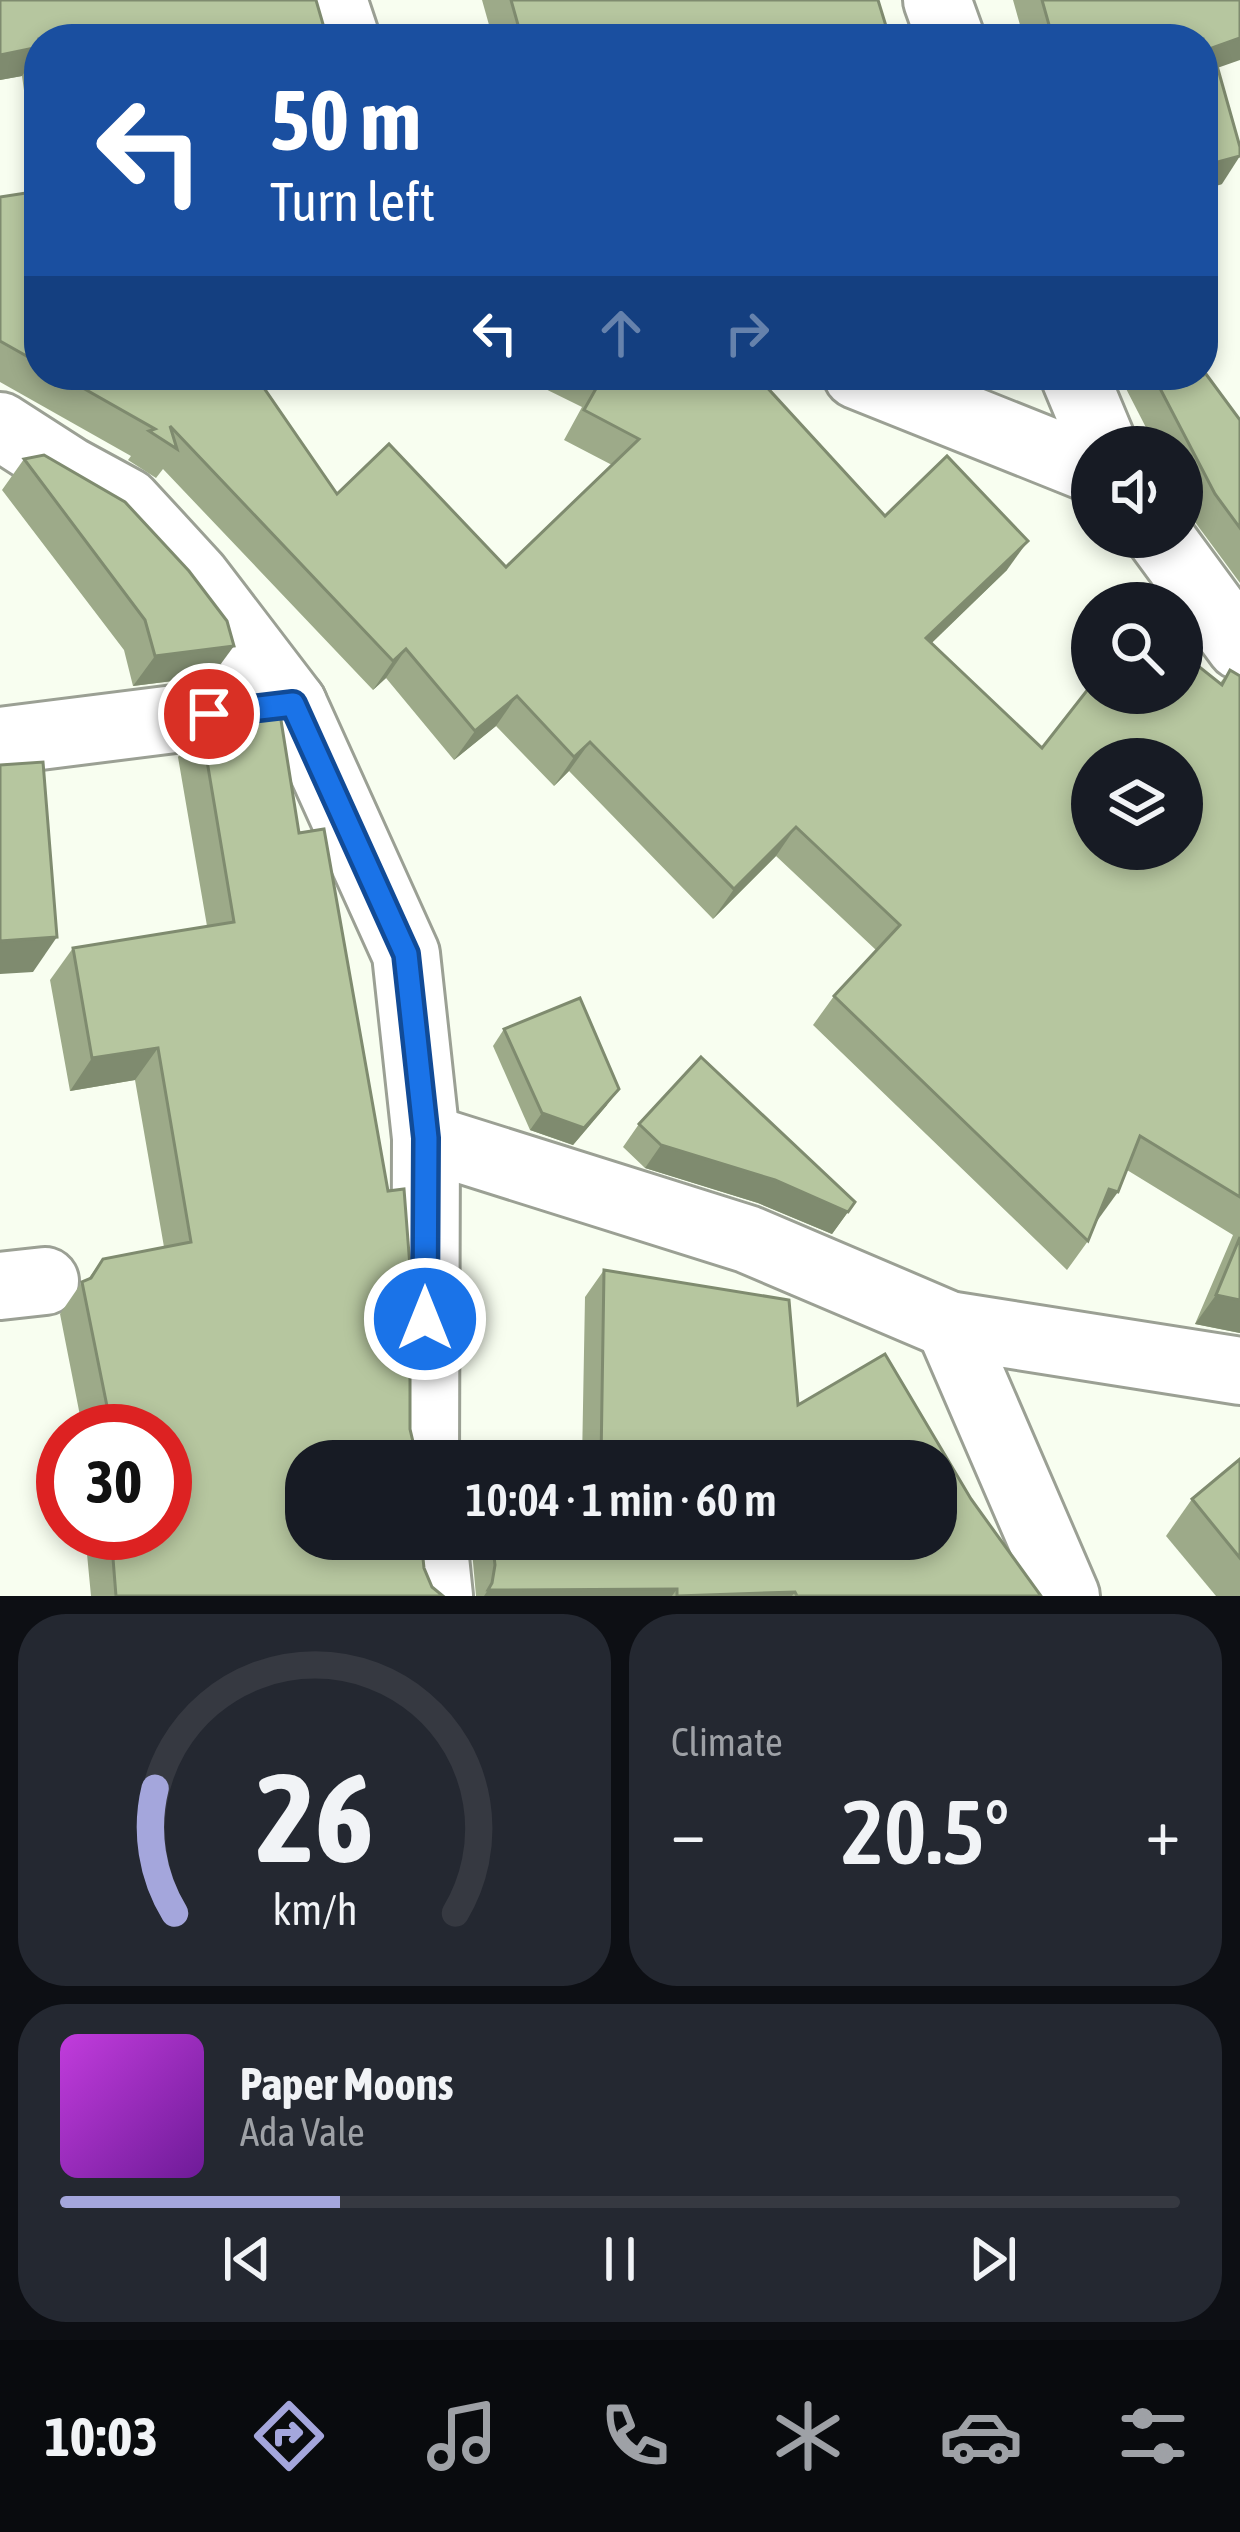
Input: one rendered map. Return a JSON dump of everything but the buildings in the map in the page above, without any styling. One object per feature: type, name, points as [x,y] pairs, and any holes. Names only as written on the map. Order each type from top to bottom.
[{"type":"street","points":[[894,390],[1071,461]]},
{"type":"street","points":[[1080,390],[1095,426]]},
{"type":"street","points":[[0,426],[127,502],[196,577],[293,704],[406,954],[426,1138],[425,1440]]},
{"type":"street","points":[[1175,558],[1240,646]]},
{"type":"street","points":[[0,741],[293,704]]},
{"type":"street","points":[[426,1138],[747,1239],[949,1325],[1240,1371]]},
{"type":"street","points":[[949,1325],[1066,1596]]},
{"type":"street","points":[[436,1560],[440,1596]]},
{"type":"route","points":[[209,714],[293,704],[406,954],[426,1138],[425,1319]]}]
